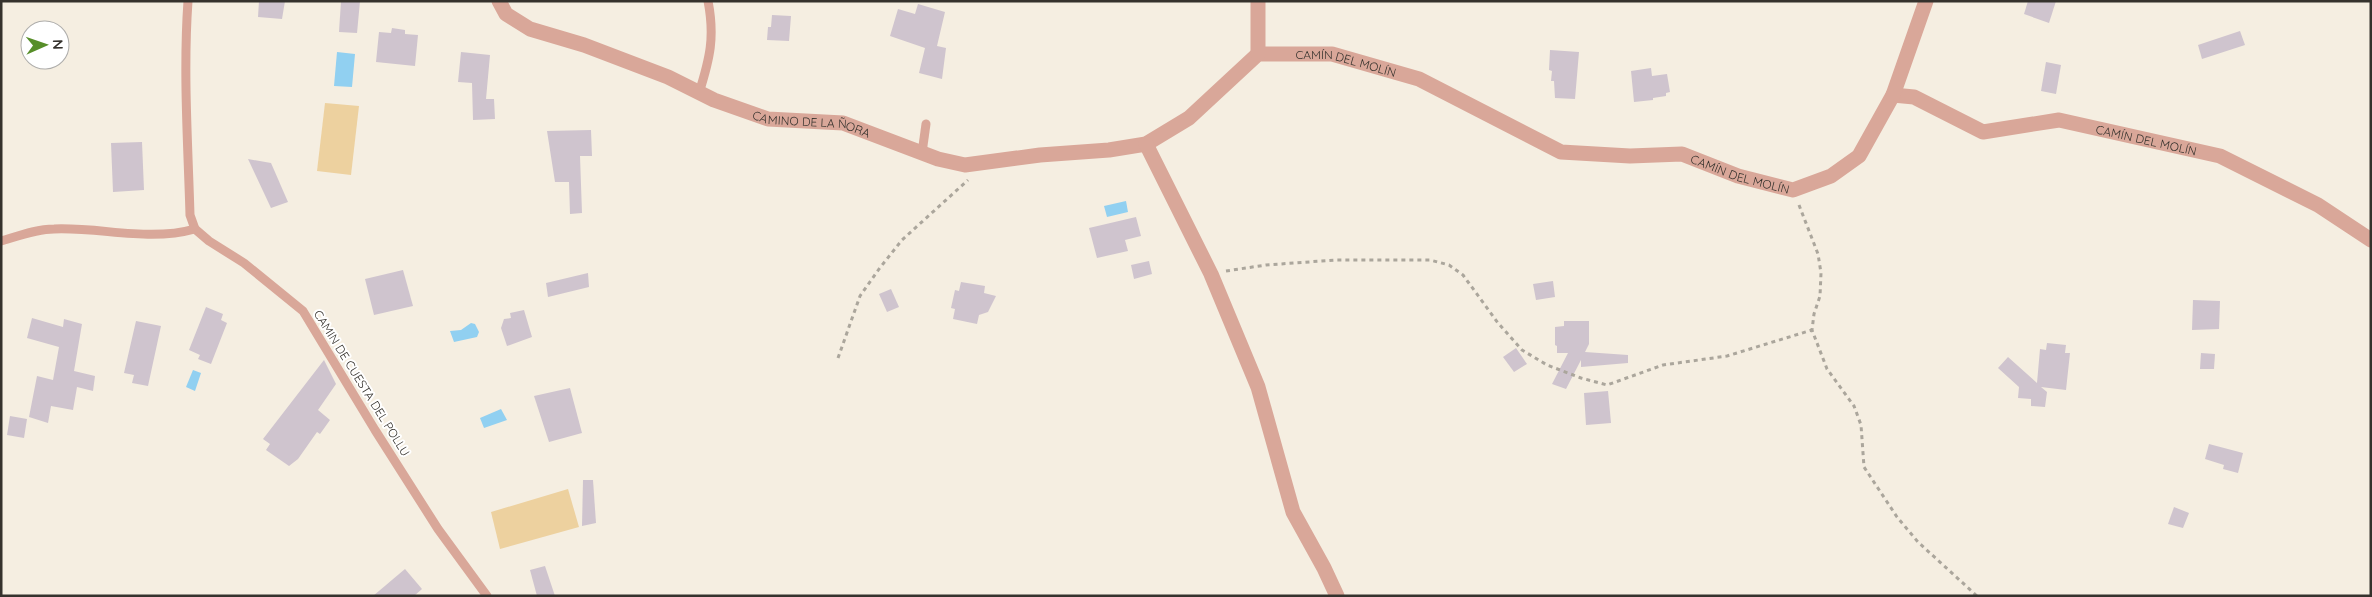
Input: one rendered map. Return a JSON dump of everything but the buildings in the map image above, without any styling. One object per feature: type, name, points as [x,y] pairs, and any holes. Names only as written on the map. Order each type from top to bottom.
[{"type":"street","name":"CAMINO DE LA ÑORA","points":[[498,1],[506,14],[530,29],[658,73],[714,100],[768,119],[843,124],[922,153],[965,165],[1040,155],[1109,150],[1146,144]]},
{"type":"street","points":[[1258,1],[1258,54],[1189,118],[1146,144],[1211,274],[1258,387],[1293,512],[1337,596]]},
{"type":"street","points":[[1893,95],[1926,1]]},
{"type":"street","name":"CAMÍN DEL MOLÍN","points":[[1258,54],[1332,54],[1419,79],[1561,152],[1630,156],[1682,154],[1738,176],[1793,190],[1832,176],[1859,156],[1893,95],[1914,97],[1983,132],[2059,120],[2220,156],[2318,205],[2371,240]]},
{"type":"lane","points":[[1,241],[53,229],[148,236],[176,234],[195,229],[190,215],[185,43],[188,1]]},
{"type":"lane","points":[[699,93],[708,63],[713,26],[708,1]]},
{"type":"lane","points":[[922,153],[926,124]]},
{"type":"lane","name":"CAMIN DE CUESTA DEL POLLU","points":[[195,229],[208,241],[244,263],[303,311],[422,504],[487,596]]},
{"type":"path","points":[[838,358],[860,296],[879,269],[902,240],[966,183],[976,164]]},
{"type":"path","points":[[1793,190],[1818,254],[1821,273],[1820,296],[1814,314],[1812,330],[1827,369],[1854,406],[1861,425],[1864,467],[1897,517],[1918,542],[1977,596]]},
{"type":"path","points":[[1211,274],[1258,266],[1336,260],[1430,260],[1449,265],[1463,274],[1498,323],[1522,350],[1547,365],[1582,378],[1607,384],[1663,365],[1727,356],[1812,330]]},
{"type":"shaded area","points":[[325,103],[359,106],[351,175],[317,171]]},
{"type":"shaded area","points":[[568,489],[579,527],[500,549],[491,512]]},
{"type":"water","points":[[337,52],[355,54],[352,87],[334,86]]},
{"type":"water","points":[[1126,201],[1128,212],[1107,217],[1104,206]]},
{"type":"water","points":[[471,323],[475,324],[479,332],[477,337],[454,342],[450,331],[461,330]]},
{"type":"water","points":[[193,370],[201,373],[195,391],[186,387]]},
{"type":"water","points":[[501,409],[507,420],[484,428],[480,418]]}]
